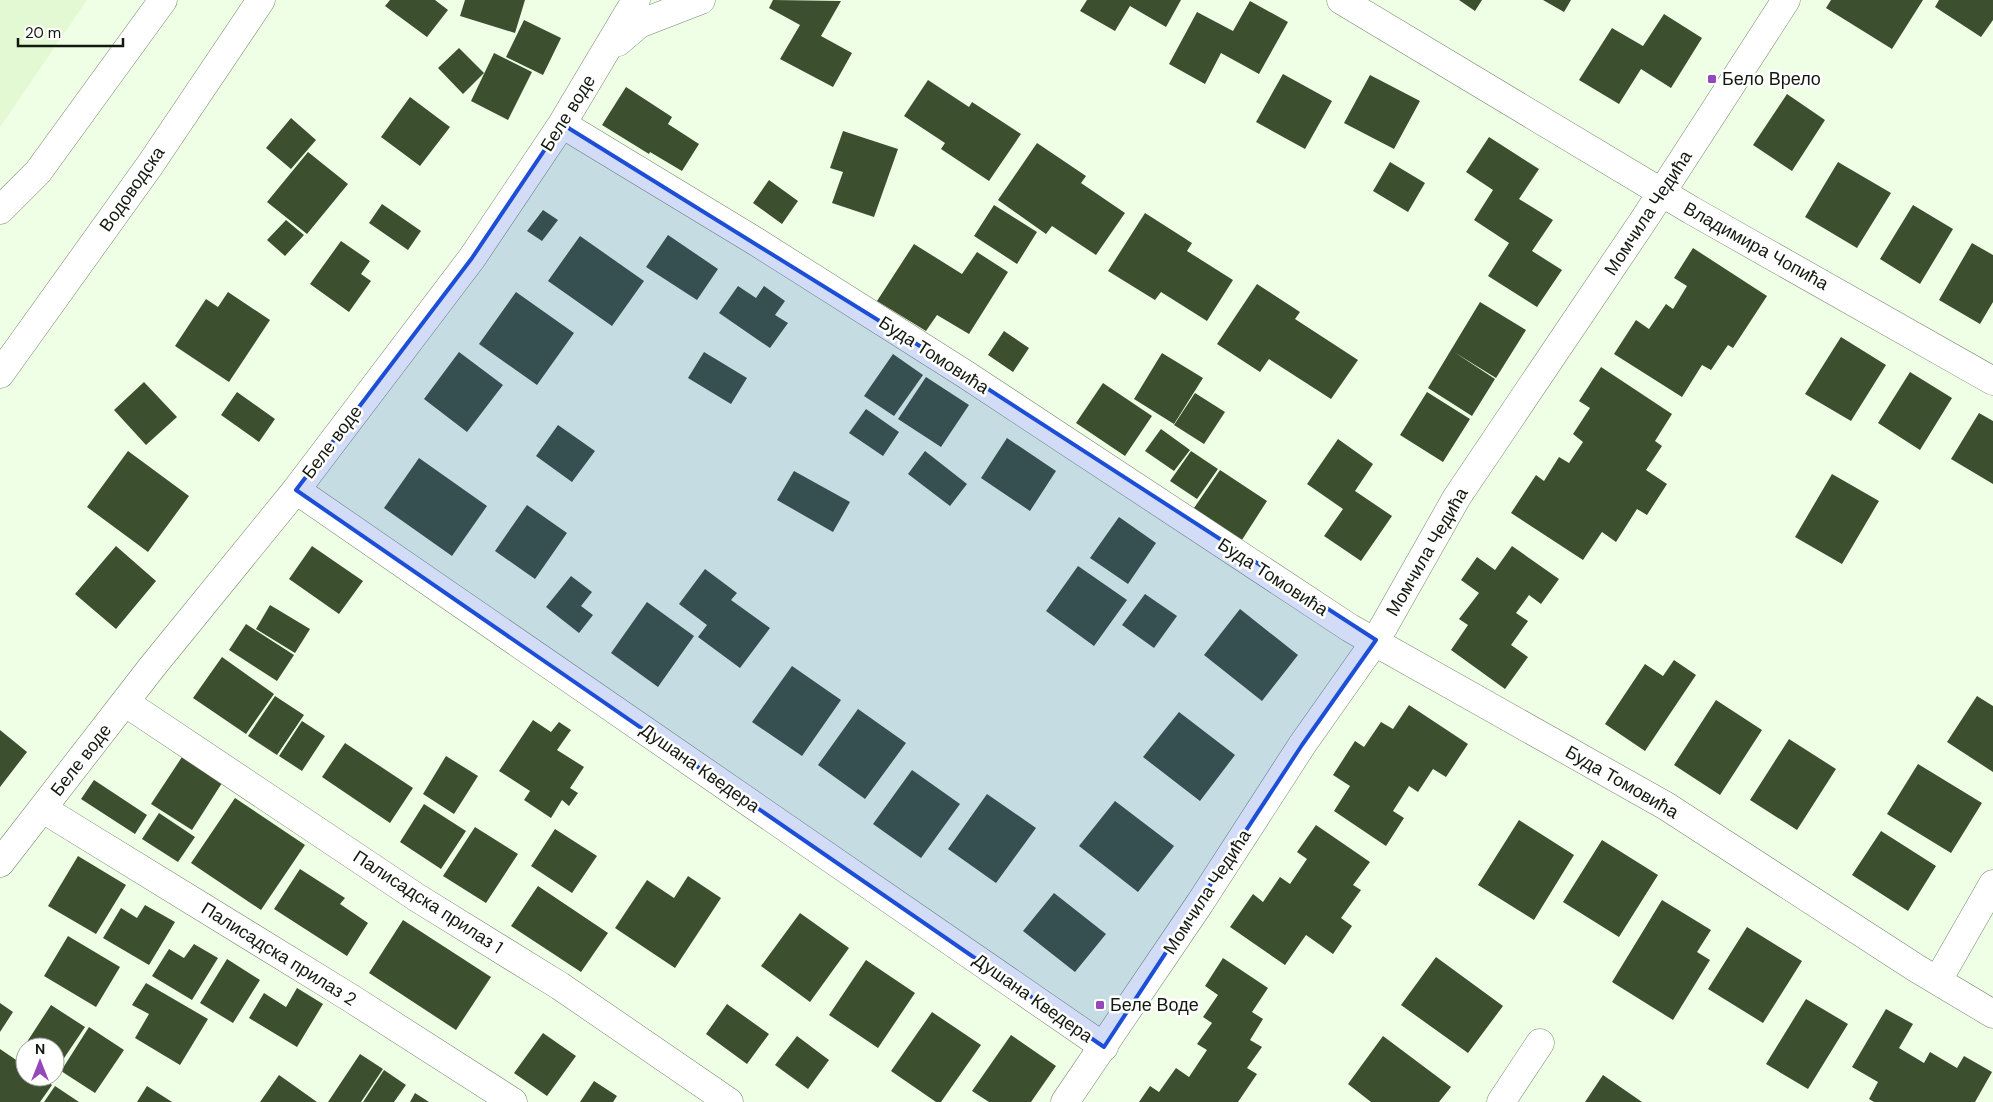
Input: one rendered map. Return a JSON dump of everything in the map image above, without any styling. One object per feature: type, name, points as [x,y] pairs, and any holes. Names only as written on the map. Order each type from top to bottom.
[{"type":"street","points":[[0,210],[38,172],[163,0]]},
{"type":"street","name":"Водоводска","points":[[0,374],[150,165],[261,0]]},
{"type":"street","name":"Беле воде","points":[[0,863],[44,809],[152,667],[296,490],[472,258],[562,124],[636,0]]},
{"type":"street","points":[[607,51],[639,24],[701,0]]},
{"type":"street","name":"Владимира Чопића","points":[[1341,0],[1662,192],[1993,381]]},
{"type":"street","name":"Момчила Чедића","points":[[1065,1102],[1200,903],[1302,745],[1376,640],[1457,497],[1662,192],[1786,0]]},
{"type":"street","name":"Буда Томовића","points":[[562,124],[755,241],[965,374],[1350,628],[1376,640],[1666,806],[1916,968],[1993,1014]]},
{"type":"street","name":"Душана Кведера","points":[[296,490],[1104,1047]]},
{"type":"street","name":"Палисадска прилаз 1","points":[[126,702],[416,897],[560,986],[729,1102]]},
{"type":"street","name":"Палисадска прилаз 2","points":[[44,809],[513,1102]]},
{"type":"street","points":[[1938,980],[1993,884]]},
{"type":"street","points":[[1501,1102],[1540,1042]]},
{"type":"highlighted area","points":[[562,124],[965,374],[1376,640],[1302,745],[1104,1047],[296,490],[472,258]]},
{"type":"shaded area","points":[[0,0],[87,0],[0,127]]},
{"type":"building","points":[[390,0],[435,0],[448,10],[427,37],[385,6]]},
{"type":"building","points":[[465,0],[525,0],[515,33],[460,16]]},
{"type":"building","points":[[773,0],[841,1],[821,36],[852,53],[833,87],[780,59],[800,25],[769,8]]},
{"type":"building","points":[[1087,0],[1181,0],[1166,27],[1130,6],[1115,31],[1080,11]]},
{"type":"building","points":[[1459,0],[1482,0],[1475,11]]},
{"type":"building","points":[[1543,0],[1571,0],[1564,12]]},
{"type":"building","points":[[1831,0],[1923,0],[1892,49],[1826,8]]},
{"type":"building","points":[[1939,0],[1993,0],[1993,20],[1981,37],[1935,7]]},
{"type":"building","points":[[1250,1],[1288,22],[1259,74],[1221,53],[1205,84],[1169,64],[1197,12],[1233,31]]},
{"type":"building","points":[[1664,14],[1702,38],[1671,88],[1641,69],[1619,104],[1579,80],[1612,28],[1643,46]]},
{"type":"building","points":[[524,20],[561,38],[543,75],[506,57]]},
{"type":"building","points":[[459,48],[484,73],[463,94],[438,68]]},
{"type":"building","points":[[494,53],[532,72],[508,120],[471,101]]},
{"type":"building","points":[[1283,74],[1332,101],[1305,149],[1256,122]]},
{"type":"building","points":[[1370,75],[1420,101],[1394,149],[1344,123]]},
{"type":"building","points":[[928,80],[969,107],[972,102],[1021,134],[989,181],[941,149],[945,143],[904,116]]},
{"type":"building","points":[[626,87],[672,117],[668,124],[699,144],[682,171],[650,152],[649,154],[602,125]]},
{"type":"building","points":[[1787,94],[1825,120],[1792,171],[1753,145]]},
{"type":"building","points":[[410,97],[450,127],[420,166],[381,137]]},
{"type":"building","points":[[291,118],[316,140],[291,169],[266,148]]},
{"type":"building","points":[[843,131],[898,149],[874,217],[832,203],[843,172],[830,168]]},
{"type":"building","points":[[1489,137],[1539,169],[1519,199],[1553,220],[1532,251],[1562,270],[1537,307],[1488,276],[1509,243],[1474,220],[1493,190],[1466,172]]},
{"type":"building","points":[[1037,143],[1086,176],[1081,183],[1125,213],[1096,255],[1052,226],[1046,234],[998,200]]},
{"type":"building","points":[[308,152],[348,184],[307,234],[267,202]]},
{"type":"building","points":[[1390,162],[1425,183],[1408,212],[1373,191]]},
{"type":"building","points":[[1838,162],[1891,193],[1857,248],[1805,217]]},
{"type":"building","points":[[769,180],[798,201],[782,224],[753,203]]},
{"type":"building","points":[[382,204],[421,231],[408,250],[369,223]]},
{"type":"building","points":[[994,205],[1037,232],[1017,264],[974,236]]},
{"type":"building","points":[[1913,205],[1953,229],[1920,284],[1880,259]]},
{"type":"building","points":[[543,210],[558,220],[542,241],[527,231]]},
{"type":"building","points":[[1145,213],[1192,243],[1187,251],[1233,280],[1207,321],[1161,292],[1155,300],[1108,271]]},
{"type":"building","points":[[286,220],[304,235],[285,256],[267,240]]},
{"type":"building","points":[[668,235],[718,269],[697,300],[646,267]]},
{"type":"building","points":[[580,236],[644,281],[612,326],[548,281]]},
{"type":"building","points":[[341,241],[370,261],[361,274],[371,281],[349,312],[310,284]]},
{"type":"building","points":[[1972,243],[1993,255],[1993,302],[1980,324],[1939,300]]},
{"type":"building","points":[[914,244],[962,274],[977,252],[1008,272],[969,334],[937,315],[926,331],[877,301]]},
{"type":"building","points":[[1693,248],[1767,296],[1733,348],[1728,345],[1711,370],[1702,365],[1682,397],[1614,354],[1636,320],[1649,329],[1666,304],[1673,309],[1687,286],[1674,278]]},
{"type":"building","points":[[1257,284],[1300,312],[1295,319],[1358,360],[1331,399],[1269,359],[1260,372],[1217,344]]},
{"type":"building","points":[[738,286],[756,298],[764,286],[785,301],[775,315],[788,323],[770,348],[719,313]]},
{"type":"building","points":[[228,292],[270,320],[229,382],[175,346],[206,299],[218,307]]},
{"type":"building","points":[[516,292],[574,333],[537,385],[479,344]]},
{"type":"building","points":[[1480,302],[1526,330],[1496,378],[1454,352],[1495,379],[1472,416],[1428,388]]},
{"type":"building","points":[[1004,331],[1029,348],[1013,372],[988,355]]},
{"type":"building","points":[[1841,337],[1886,365],[1851,421],[1805,394]]},
{"type":"building","points":[[459,352],[503,385],[467,432],[424,399]]},
{"type":"building","points":[[704,352],[747,378],[731,404],[688,378]]},
{"type":"building","points":[[1162,353],[1203,378],[1174,424],[1134,399]]},
{"type":"building","points":[[893,354],[923,375],[894,416],[864,396]]},
{"type":"building","points":[[1601,367],[1672,414],[1655,441],[1662,446],[1646,470],[1667,484],[1647,515],[1637,509],[1616,542],[1602,532],[1583,560],[1511,513],[1536,475],[1544,481],[1559,457],[1569,463],[1583,442],[1573,434],[1590,408],[1579,401]]},
{"type":"building","points":[[1910,372],[1952,398],[1920,450],[1878,423]]},
{"type":"building","points":[[926,377],[969,405],[941,447],[898,419]]},
{"type":"building","points":[[144,382],[177,417],[146,445],[114,410]]},
{"type":"building","points":[[1103,383],[1152,416],[1125,456],[1076,423]]},
{"type":"building","points":[[237,392],[275,419],[259,442],[221,415]]},
{"type":"building","points":[[1427,392],[1470,419],[1443,462],[1400,435]]},
{"type":"building","points":[[1195,393],[1225,412],[1204,444],[1174,425]]},
{"type":"building","points":[[866,409],[899,432],[883,456],[849,433]]},
{"type":"building","points":[[1979,413],[1993,421],[1993,484],[1951,459]]},
{"type":"building","points":[[558,425],[595,451],[572,482],[536,456]]},
{"type":"building","points":[[1161,429],[1190,450],[1174,471],[1145,451]]},
{"type":"building","points":[[1007,438],[1056,471],[1030,511],[981,478]]},
{"type":"building","points":[[1338,439],[1373,464],[1355,491],[1392,516],[1361,561],[1324,536],[1343,509],[1307,484]]},
{"type":"building","points":[[128,451],[189,496],[148,552],[87,507]]},
{"type":"building","points":[[925,451],[967,484],[950,506],[908,474]]},
{"type":"building","points":[[1191,451],[1218,469],[1197,499],[1170,481]]},
{"type":"building","points":[[419,458],[487,506],[452,556],[384,508]]},
{"type":"building","points":[[1220,470],[1267,501],[1240,543],[1192,511]]},
{"type":"building","points":[[794,471],[850,502],[833,532],[777,500]]},
{"type":"building","points":[[1832,474],[1879,501],[1842,564],[1795,537]]},
{"type":"building","points":[[527,505],[567,533],[535,579],[495,551]]},
{"type":"building","points":[[1119,517],[1156,543],[1128,584],[1090,558]]},
{"type":"building","points":[[116,546],[156,581],[116,629],[75,594]]},
{"type":"building","points":[[312,546],[363,581],[339,614],[289,579]]},
{"type":"building","points":[[1512,546],[1559,579],[1541,604],[1529,595],[1516,613],[1528,621],[1511,645],[1528,657],[1505,689],[1451,650],[1468,625],[1459,619],[1479,593],[1461,580],[1477,557],[1495,570]]},
{"type":"building","points":[[1078,566],[1127,600],[1094,646],[1046,611]]},
{"type":"building","points":[[705,569],[737,593],[731,600],[770,628],[740,668],[698,637],[707,625],[679,604]]},
{"type":"building","points":[[571,576],[592,592],[581,606],[593,615],[579,633],[546,607]]},
{"type":"building","points":[[1145,594],[1177,616],[1154,648],[1122,625]]},
{"type":"building","points":[[647,602],[694,636],[658,687],[611,653]]},
{"type":"building","points":[[270,605],[310,629],[295,653],[256,629]]},
{"type":"building","points":[[1240,609],[1298,655],[1262,701],[1204,655]]},
{"type":"building","points":[[246,624],[294,655],[277,681],[229,650]]},
{"type":"building","points":[[222,657],[274,694],[246,734],[193,698]]},
{"type":"building","points":[[1674,660],[1696,675],[1645,751],[1605,724],[1645,664],[1663,676]]},
{"type":"building","points":[[792,666],[841,700],[802,756],[752,722]]},
{"type":"building","points":[[275,696],[304,715],[277,755],[248,736]]},
{"type":"building","points":[[1977,696],[1993,706],[1993,772],[1947,742]]},
{"type":"building","points":[[1716,700],[1762,730],[1720,795],[1674,765]]},
{"type":"building","points":[[1409,705],[1468,744],[1446,777],[1433,769],[1418,792],[1409,786],[1393,811],[1404,818],[1386,846],[1334,811],[1350,786],[1333,775],[1355,741],[1364,747],[1381,722],[1393,729]]},
{"type":"building","points":[[858,709],[906,743],[865,799],[818,765]]},
{"type":"building","points":[[1179,712],[1235,755],[1200,801],[1143,757]]},
{"type":"building","points":[[533,720],[551,732],[559,722],[571,730],[557,750],[584,767],[570,788],[578,793],[569,806],[562,800],[551,818],[524,800],[530,791],[499,771]]},
{"type":"building","points":[[302,721],[325,736],[302,771],[279,756]]},
{"type":"building","points":[[0,730],[27,752],[0,787]]},
{"type":"building","points":[[1789,739],[1836,769],[1797,830],[1750,800]]},
{"type":"building","points":[[345,743],[413,788],[390,823],[322,777]]},
{"type":"building","points":[[446,756],[478,776],[454,814],[423,794]]},
{"type":"building","points":[[182,757],[222,783],[192,830],[151,804]]},
{"type":"building","points":[[1918,764],[1982,803],[1951,853],[1887,814]]},
{"type":"building","points":[[912,770],[960,804],[921,858],[873,824]]},
{"type":"building","points":[[94,780],[147,815],[135,834],[81,799]]},
{"type":"building","points":[[987,794],[1036,828],[996,883],[948,849]]},
{"type":"building","points":[[235,798],[305,845],[261,910],[191,863]]},
{"type":"building","points":[[1115,801],[1174,846],[1138,892],[1079,846]]},
{"type":"building","points":[[424,804],[466,831],[441,869],[400,842]]},
{"type":"building","points":[[159,813],[195,837],[178,862],[142,839]]},
{"type":"building","points":[[1519,820],[1574,855],[1534,920],[1478,885]]},
{"type":"building","points":[[1316,825],[1370,862],[1353,885],[1361,890],[1341,918],[1352,926],[1333,954],[1306,935],[1285,965],[1230,927],[1253,894],[1263,902],[1280,877],[1290,884],[1307,859],[1297,852]]},
{"type":"building","points":[[475,827],[518,854],[486,903],[443,876]]},
{"type":"building","points":[[555,829],[597,856],[572,893],[531,866]]},
{"type":"building","points":[[1881,831],[1936,866],[1908,911],[1852,875]]},
{"type":"building","points":[[1602,840],[1658,875],[1619,937],[1563,902]]},
{"type":"building","points":[[78,856],[126,885],[96,934],[48,906]]},
{"type":"building","points":[[300,869],[345,898],[340,904],[368,923],[347,956],[274,909]]},
{"type":"building","points":[[688,876],[721,898],[675,968],[615,928],[647,880],[674,898]]},
{"type":"building","points":[[538,886],[608,933],[581,972],[511,926]]},
{"type":"building","points":[[1054,893],[1106,934],[1075,972],[1023,931]]},
{"type":"building","points":[[1662,900],[1711,930],[1697,952],[1710,960],[1673,1020],[1612,982]]},
{"type":"building","points":[[145,905],[175,922],[149,965],[103,938],[121,908],[137,918]]},
{"type":"building","points":[[800,913],[849,948],[810,1002],[761,966]]},
{"type":"building","points":[[403,920],[491,977],[456,1030],[369,973]]},
{"type":"building","points":[[1747,927],[1802,961],[1763,1023],[1708,989]]},
{"type":"building","points":[[68,936],[120,967],[96,1007],[44,976]]},
{"type":"building","points":[[194,944],[218,958],[192,1000],[152,976],[169,949],[184,958]]},
{"type":"building","points":[[1436,957],[1503,1006],[1468,1053],[1401,1005]]},
{"type":"building","points":[[1223,958],[1268,988],[1252,1012],[1263,1019],[1250,1040],[1262,1047],[1247,1068],[1257,1074],[1238,1102],[1139,1102],[1150,1086],[1159,1092],[1176,1068],[1189,1077],[1207,1050],[1197,1044],[1212,1023],[1203,1017],[1218,995],[1205,986]]},
{"type":"building","points":[[227,959],[260,980],[233,1023],[200,1003]]},
{"type":"building","points":[[866,960],[915,993],[878,1048],[829,1015]]},
{"type":"building","points":[[146,983],[208,1019],[180,1065],[135,1038],[149,1014],[132,1005]]},
{"type":"building","points":[[297,988],[323,1004],[297,1047],[249,1018],[264,993],[286,1007]]},
{"type":"building","points":[[1806,999],[1848,1024],[1808,1089],[1766,1064]]},
{"type":"building","points":[[0,1003],[13,1012],[0,1032]]},
{"type":"building","points":[[727,1004],[769,1034],[747,1064],[706,1034]]},
{"type":"building","points":[[51,1005],[85,1027],[65,1057],[65,1037],[30,1037]]},
{"type":"building","points":[[1886,1009],[1913,1024],[1899,1048],[1924,1063],[1930,1052],[1957,1068],[1964,1056],[1992,1072],[1975,1102],[1874,1102],[1869,1099],[1878,1082],[1852,1067]]},
{"type":"building","points":[[932,1012],[981,1045],[941,1102],[936,1102],[891,1071]]},
{"type":"building","points":[[89,1027],[124,1050],[95,1093],[65,1074],[65,1065]]},
{"type":"building","points":[[543,1033],[576,1056],[547,1096],[514,1073]]},
{"type":"building","points":[[1011,1035],[1056,1066],[1031,1102],[989,1102],[972,1091]]},
{"type":"building","points":[[797,1036],[829,1060],[808,1089],[775,1065]]},
{"type":"building","points":[[1383,1036],[1451,1087],[1439,1102],[1371,1102],[1348,1084]]},
{"type":"building","points":[[0,1049],[15,1059],[15,1087],[51,1087],[40,1102],[0,1102]]},
{"type":"building","points":[[360,1054],[383,1069],[361,1102],[328,1102]]},
{"type":"building","points":[[384,1070],[406,1085],[394,1102],[363,1102]]},
{"type":"building","points":[[279,1075],[317,1102],[260,1102]]},
{"type":"building","points":[[1603,1075],[1642,1102],[1585,1102]]},
{"type":"building","points":[[594,1081],[617,1096],[613,1102],[580,1102]]},
{"type":"building","points":[[147,1086],[172,1102],[137,1102]]},
{"type":"building","points":[[54,1087],[56,1087],[79,1102],[44,1102]]},
{"type":"building","points":[[415,1093],[429,1102],[410,1102]]},
{"type":"place","name":"Бело Врело","points":[[1712,79]]},
{"type":"place","name":"Беле Воде","points":[[1100,1005]]}]
